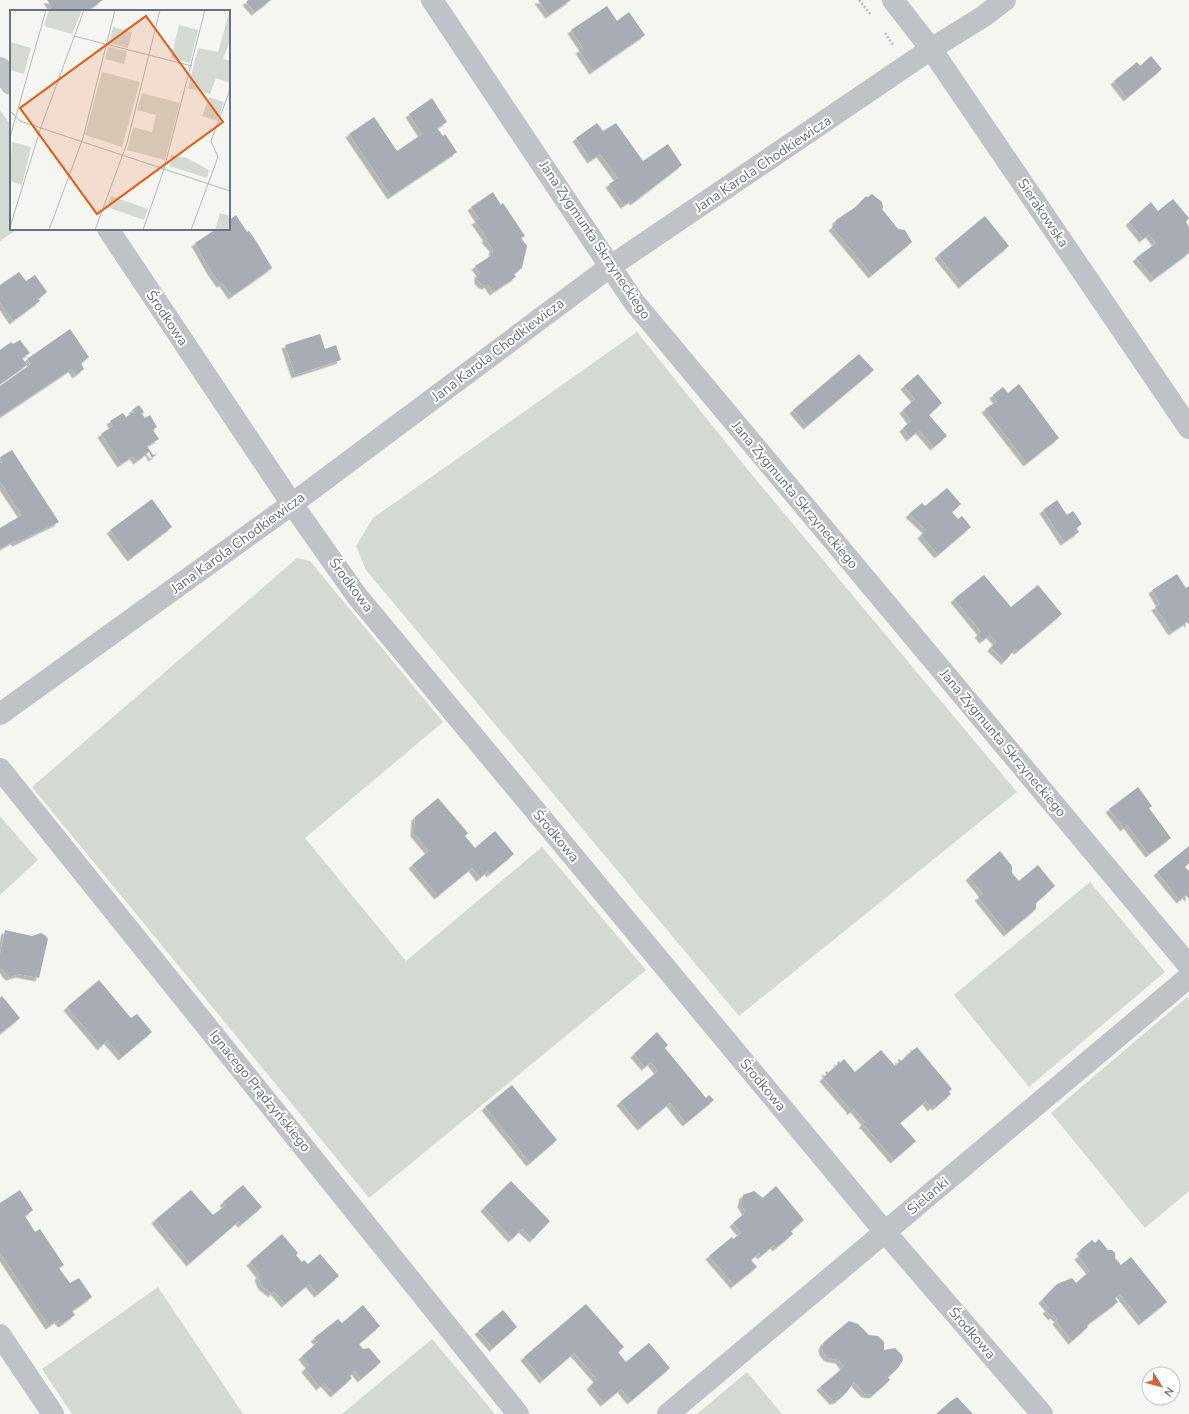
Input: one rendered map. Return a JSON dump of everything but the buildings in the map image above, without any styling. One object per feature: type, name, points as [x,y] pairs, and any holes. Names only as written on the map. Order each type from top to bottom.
[{"type":"street","name":"Jana Zygmunta Skrzyneckiego","points":[[432,0],[634,302],[1189,966]]},
{"type":"street","name":"Sierakowska","points":[[893,0],[931,50],[1189,428]]},
{"type":"street","name":"Jana Karola Chodkiewicza","points":[[0,714],[292,504],[611,266],[931,50],[984,16],[1005,0]]},
{"type":"street","points":[[0,68],[10,83]]},
{"type":"street","name":"Środkowa","points":[[109,230],[292,504],[357,596],[885,1232],[1042,1414]]},
{"type":"street","name":"Ignacego Prądzyńskiego","points":[[0,770],[518,1414]]},
{"type":"street","name":"Sielanki","points":[[668,1414],[1189,977]]},
{"type":"street","points":[[0,1335],[53,1414]]},
{"type":"path","points":[[860,0],[872,16]]},
{"type":"shaded area","points":[[0,110],[10,125],[10,230],[16,230],[0,241]]},
{"type":"shaded area","points":[[637,332],[752,475],[1017,792],[739,1016],[366,570],[356,546],[373,518]]},
{"type":"shaded area","points":[[297,558],[310,561],[443,722],[305,838],[406,961],[542,847],[646,970],[369,1198],[32,787]]},
{"type":"shaded area","points":[[0,816],[38,860],[0,895]]},
{"type":"shaded area","points":[[1090,882],[1165,972],[1029,1087],[954,995]]},
{"type":"shaded area","points":[[1187,997],[1189,1000],[1189,1191],[1145,1228],[1051,1113]]},
{"type":"shaded area","points":[[158,1287],[243,1414],[72,1414],[42,1369]]},
{"type":"shaded area","points":[[432,1339],[495,1414],[342,1414]]},
{"type":"shaded area","points":[[747,1372],[782,1414],[697,1414]]}]
